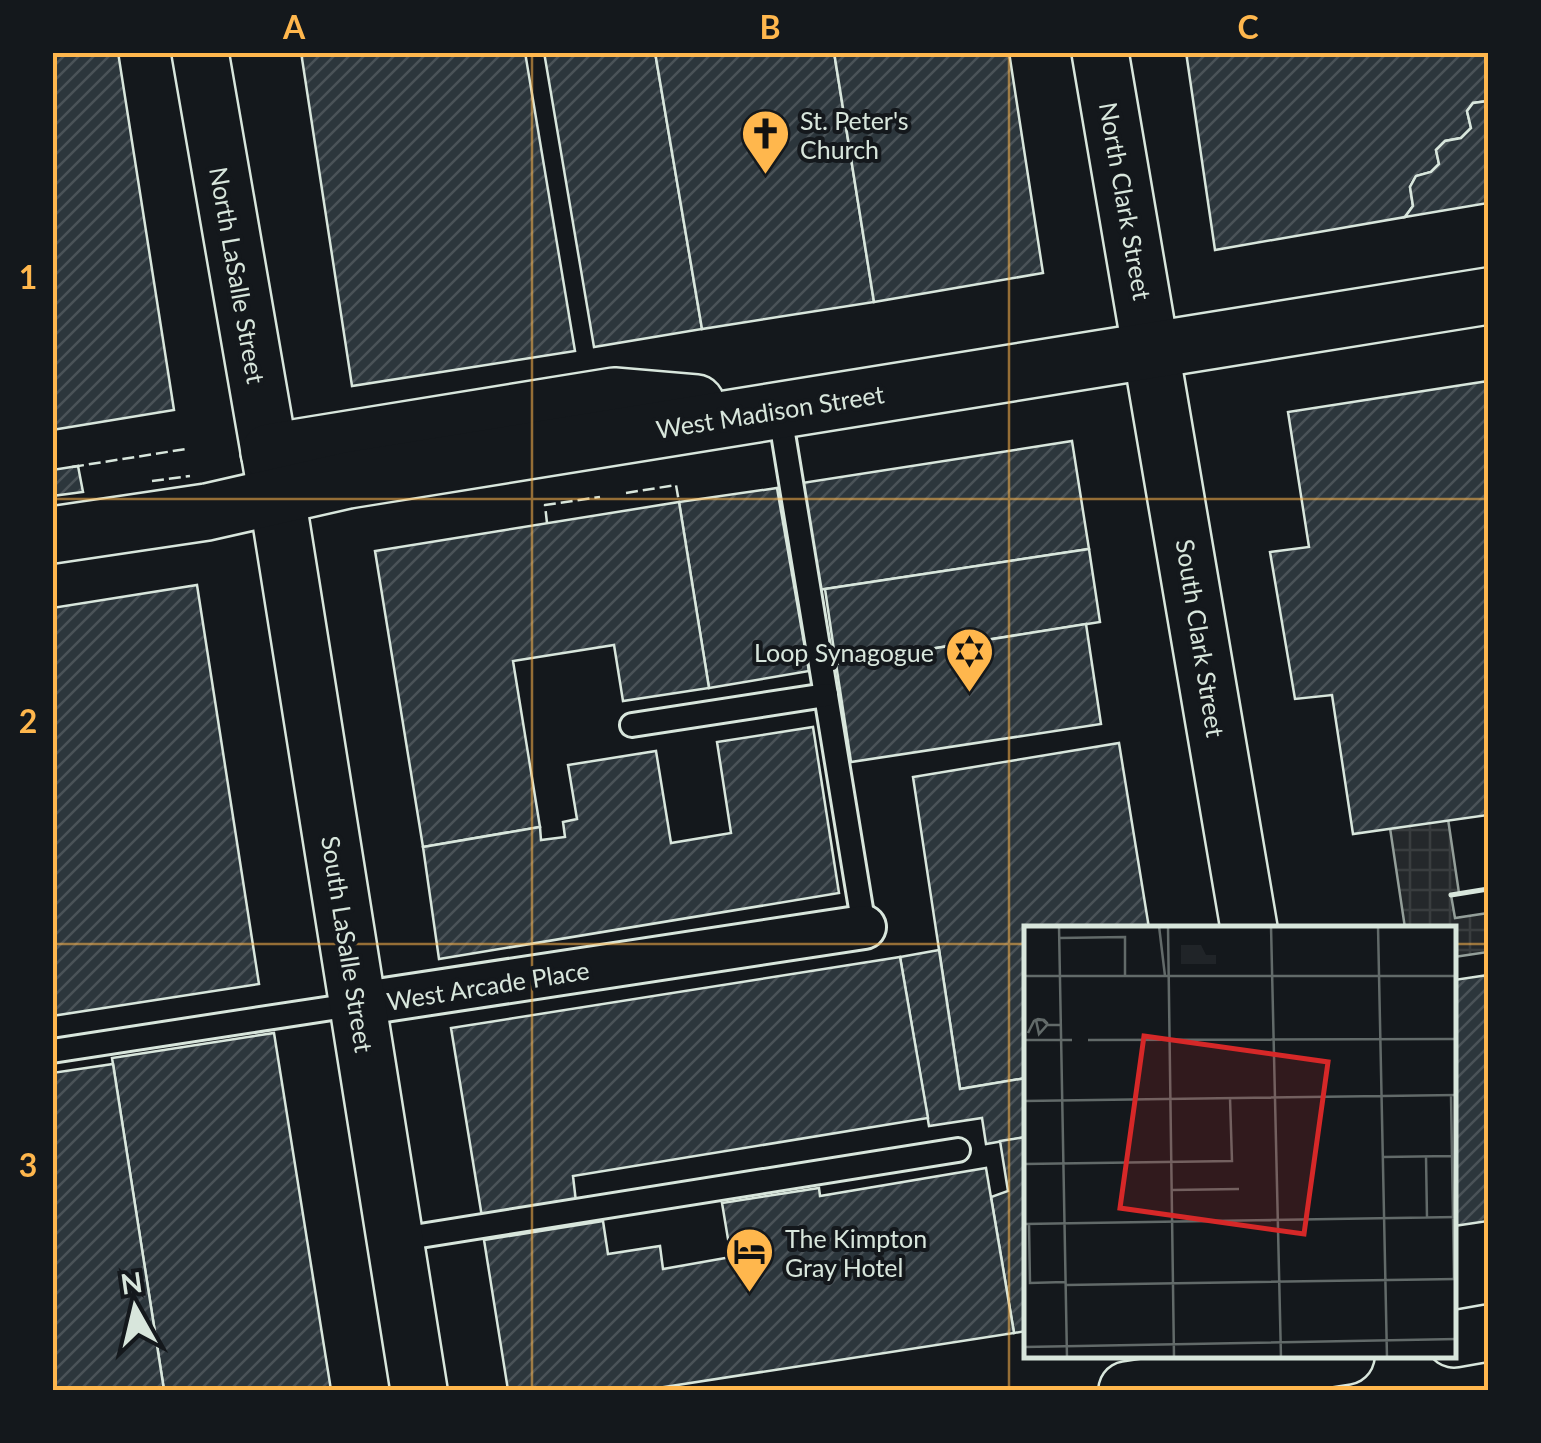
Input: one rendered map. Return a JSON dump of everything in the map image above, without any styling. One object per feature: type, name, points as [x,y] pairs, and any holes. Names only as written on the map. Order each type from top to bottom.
[{"type":"main road","name":"North LaSalle Street","points":[[200,52],[273,474]]},
{"type":"main road","name":"North Clark Street","points":[[1100,52],[1153,348]]},
{"type":"main road","name":"West Madison Street","points":[[52,535],[273,474],[348,480],[1488,296]]},
{"type":"main road","name":"South Clark Street","points":[[1153,348],[1249,926]]},
{"type":"main road","name":"South LaSalle Street","points":[[273,474],[419,1390]]},
{"type":"main road","points":[[1456,1338],[1488,1333]]},
{"type":"main road","points":[[1127,1390],[1326,1366]]},
{"type":"street","name":"West Arcade Place","points":[[358,1004],[864,927]]},
{"type":"lane","points":[[779,409],[864,927]]},
{"type":"lane","points":[[632,725],[826,695]]},
{"type":"lane","name":"West Arcade Place","points":[[52,1052],[358,1004]]},
{"type":"lane","points":[[395,1240],[958,1150]]},
{"type":"shaded area","points":[[1448,819],[1459,893],[1451,895],[1455,918],[1488,913],[1488,952],[1456,957],[1456,926],[1405,926],[1390,828]]},
{"type":"building","points":[[52,52],[118,52],[174,410],[52,430]]},
{"type":"building","points":[[301,52],[525,52],[575,351],[352,386]]},
{"type":"building","points":[[544,52],[655,52],[702,329],[594,347]]},
{"type":"building","name":"St. Peter's Church","points":[[655,52],[834,52],[874,302],[702,329]]},
{"type":"building","points":[[834,52],[1009,52],[1043,273],[874,302]]},
{"type":"building","points":[[1186,52],[1488,52],[1488,101],[1473,103],[1467,111],[1471,128],[1461,138],[1445,141],[1436,150],[1439,164],[1431,172],[1416,176],[1410,187],[1413,206],[1405,217],[1215,250]]},
{"type":"building","points":[[1488,101],[1488,203],[1405,217],[1413,206],[1410,187],[1416,176],[1431,172],[1439,164],[1436,150],[1445,141],[1461,138],[1471,128],[1467,111],[1473,103]]},
{"type":"building","points":[[1488,381],[1488,815],[1353,834],[1332,695],[1295,699],[1270,552],[1309,547],[1288,412]]},
{"type":"building","points":[[1072,441],[1089,549],[818,590],[802,483]]},
{"type":"building","points":[[78,466],[83,492],[52,496],[52,470]]},
{"type":"building","points":[[777,488],[809,671],[709,688],[679,502]]},
{"type":"building","points":[[679,502],[709,688],[623,701],[614,645],[513,661],[540,827],[423,847],[375,551]]},
{"type":"building","points":[[1089,549],[1100,622],[836,664],[825,589]]},
{"type":"building","points":[[197,585],[259,984],[52,1016],[52,608]]},
{"type":"building","name":"Loop Synagogue","points":[[1086,624],[1101,724],[851,762],[836,664]]},
{"type":"building","points":[[813,727],[839,893],[439,959],[423,847],[540,827],[541,840],[565,837],[563,822],[577,819],[568,765],[656,751],[671,843],[731,833],[717,742]]},
{"type":"building","points":[[1119,743],[1149,926],[1024,926],[1024,1078],[960,1089],[913,777]]},
{"type":"building","points":[[939,950],[960,1089],[1024,1078],[1024,1137],[986,1144],[982,1118],[929,1126],[900,957]]},
{"type":"building","points":[[900,957],[928,1118],[573,1176],[576,1202],[482,1217],[451,1028]]},
{"type":"building","points":[[1488,975],[1488,1221],[1456,1226],[1456,980]]},
{"type":"building","points":[[274,1033],[331,1390],[164,1390],[112,1058]]},
{"type":"building","points":[[113,1064],[164,1390],[52,1390],[52,1073]]},
{"type":"building","points":[[1024,1137],[1024,1331],[1014,1333],[991,1197],[1008,1191],[1000,1141]]},
{"type":"building","name":"The Kimpton Gray Hotel","points":[[986,1168],[1014,1333],[645,1390],[508,1390],[484,1240],[603,1221],[608,1254],[660,1246],[663,1269],[731,1257],[722,1203],[819,1188],[820,1196]]},
{"type":"fence","points":[[72,467],[186,449]]},
{"type":"fence","points":[[152,481],[190,476]]},
{"type":"fence","points":[[626,493],[676,485],[679,502]]},
{"type":"fence","points":[[547,523],[545,505],[600,497]]},
{"type":"wall","points":[[1451,895],[1488,889]]},
{"type":"place","name":"St. Peter's Church","points":[[765,176]]},
{"type":"place","name":"Loop Synagogue","points":[[969,694]]},
{"type":"place","name":"The Kimpton Gray Hotel","points":[[750,1294]]}]
